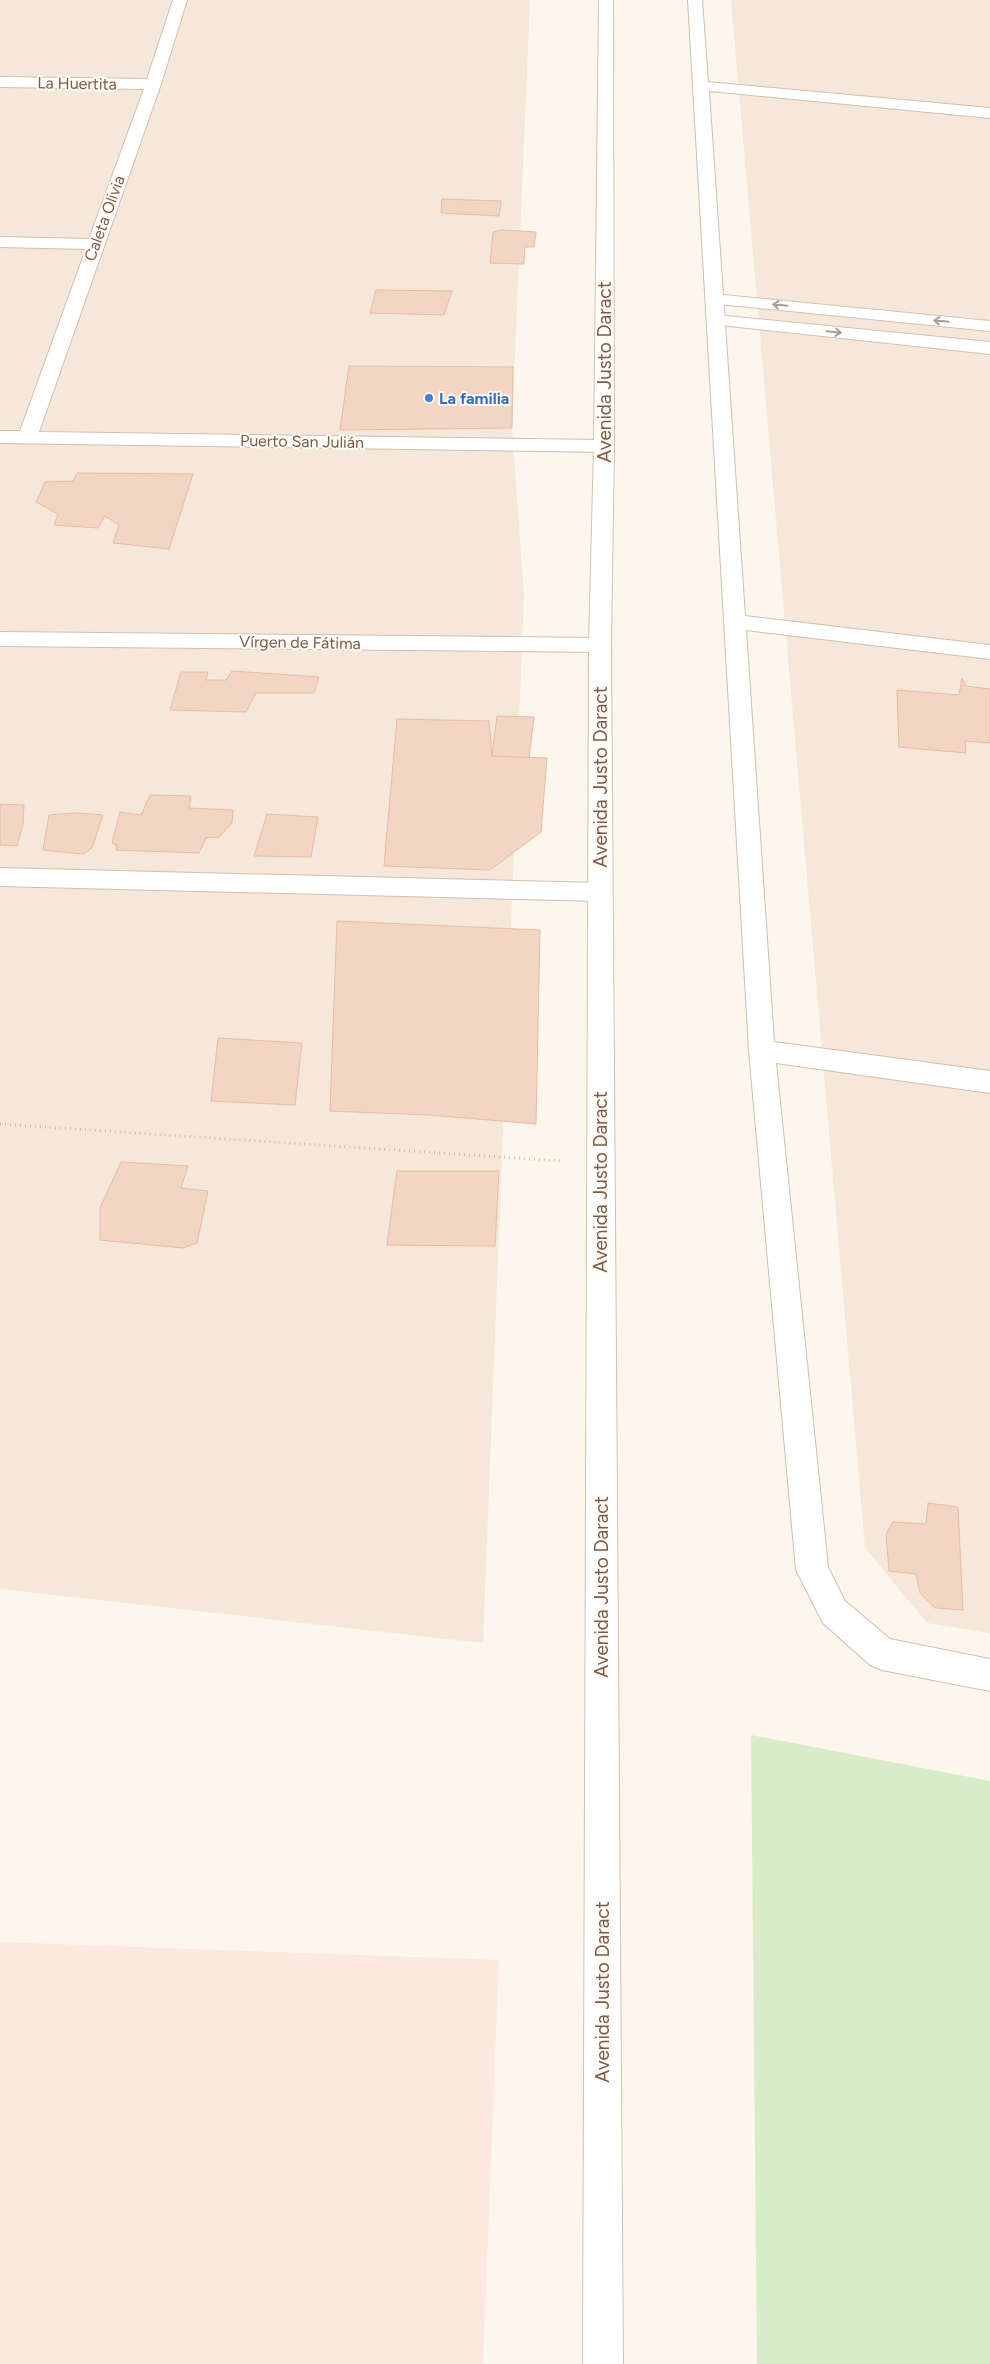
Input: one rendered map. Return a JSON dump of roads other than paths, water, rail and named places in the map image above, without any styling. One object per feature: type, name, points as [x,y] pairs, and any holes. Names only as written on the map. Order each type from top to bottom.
[{"type":"street","name":"Caleta Olivia","points":[[28,436],[153,84],[180,0]]},
{"type":"street","name":"Avenida Justo Daract","points":[[603,2364],[600,645],[604,446],[606,0]]},
{"type":"street","points":[[695,0],[702,86],[762,1051],[812,1570],[834,1612],[882,1654],[990,1675]]},
{"type":"street","name":"La Huertita","points":[[0,82],[153,84]]},
{"type":"street","points":[[702,86],[990,113]]},
{"type":"street","points":[[0,242],[95,244]]},
{"type":"street","points":[[715,309],[990,326]]},
{"type":"street","points":[[715,309],[990,348]]},
{"type":"street","name":"Puerto San Julián","points":[[0,437],[604,446]]},
{"type":"street","points":[[736,622],[990,652]]},
{"type":"street","name":"Vírgen de Fátima","points":[[0,639],[600,645]]},
{"type":"street","points":[[0,877],[600,892]]},
{"type":"street","points":[[762,1051],[990,1082]]},
{"type":"place","name":"La familia","points":[[429,398]]}]
